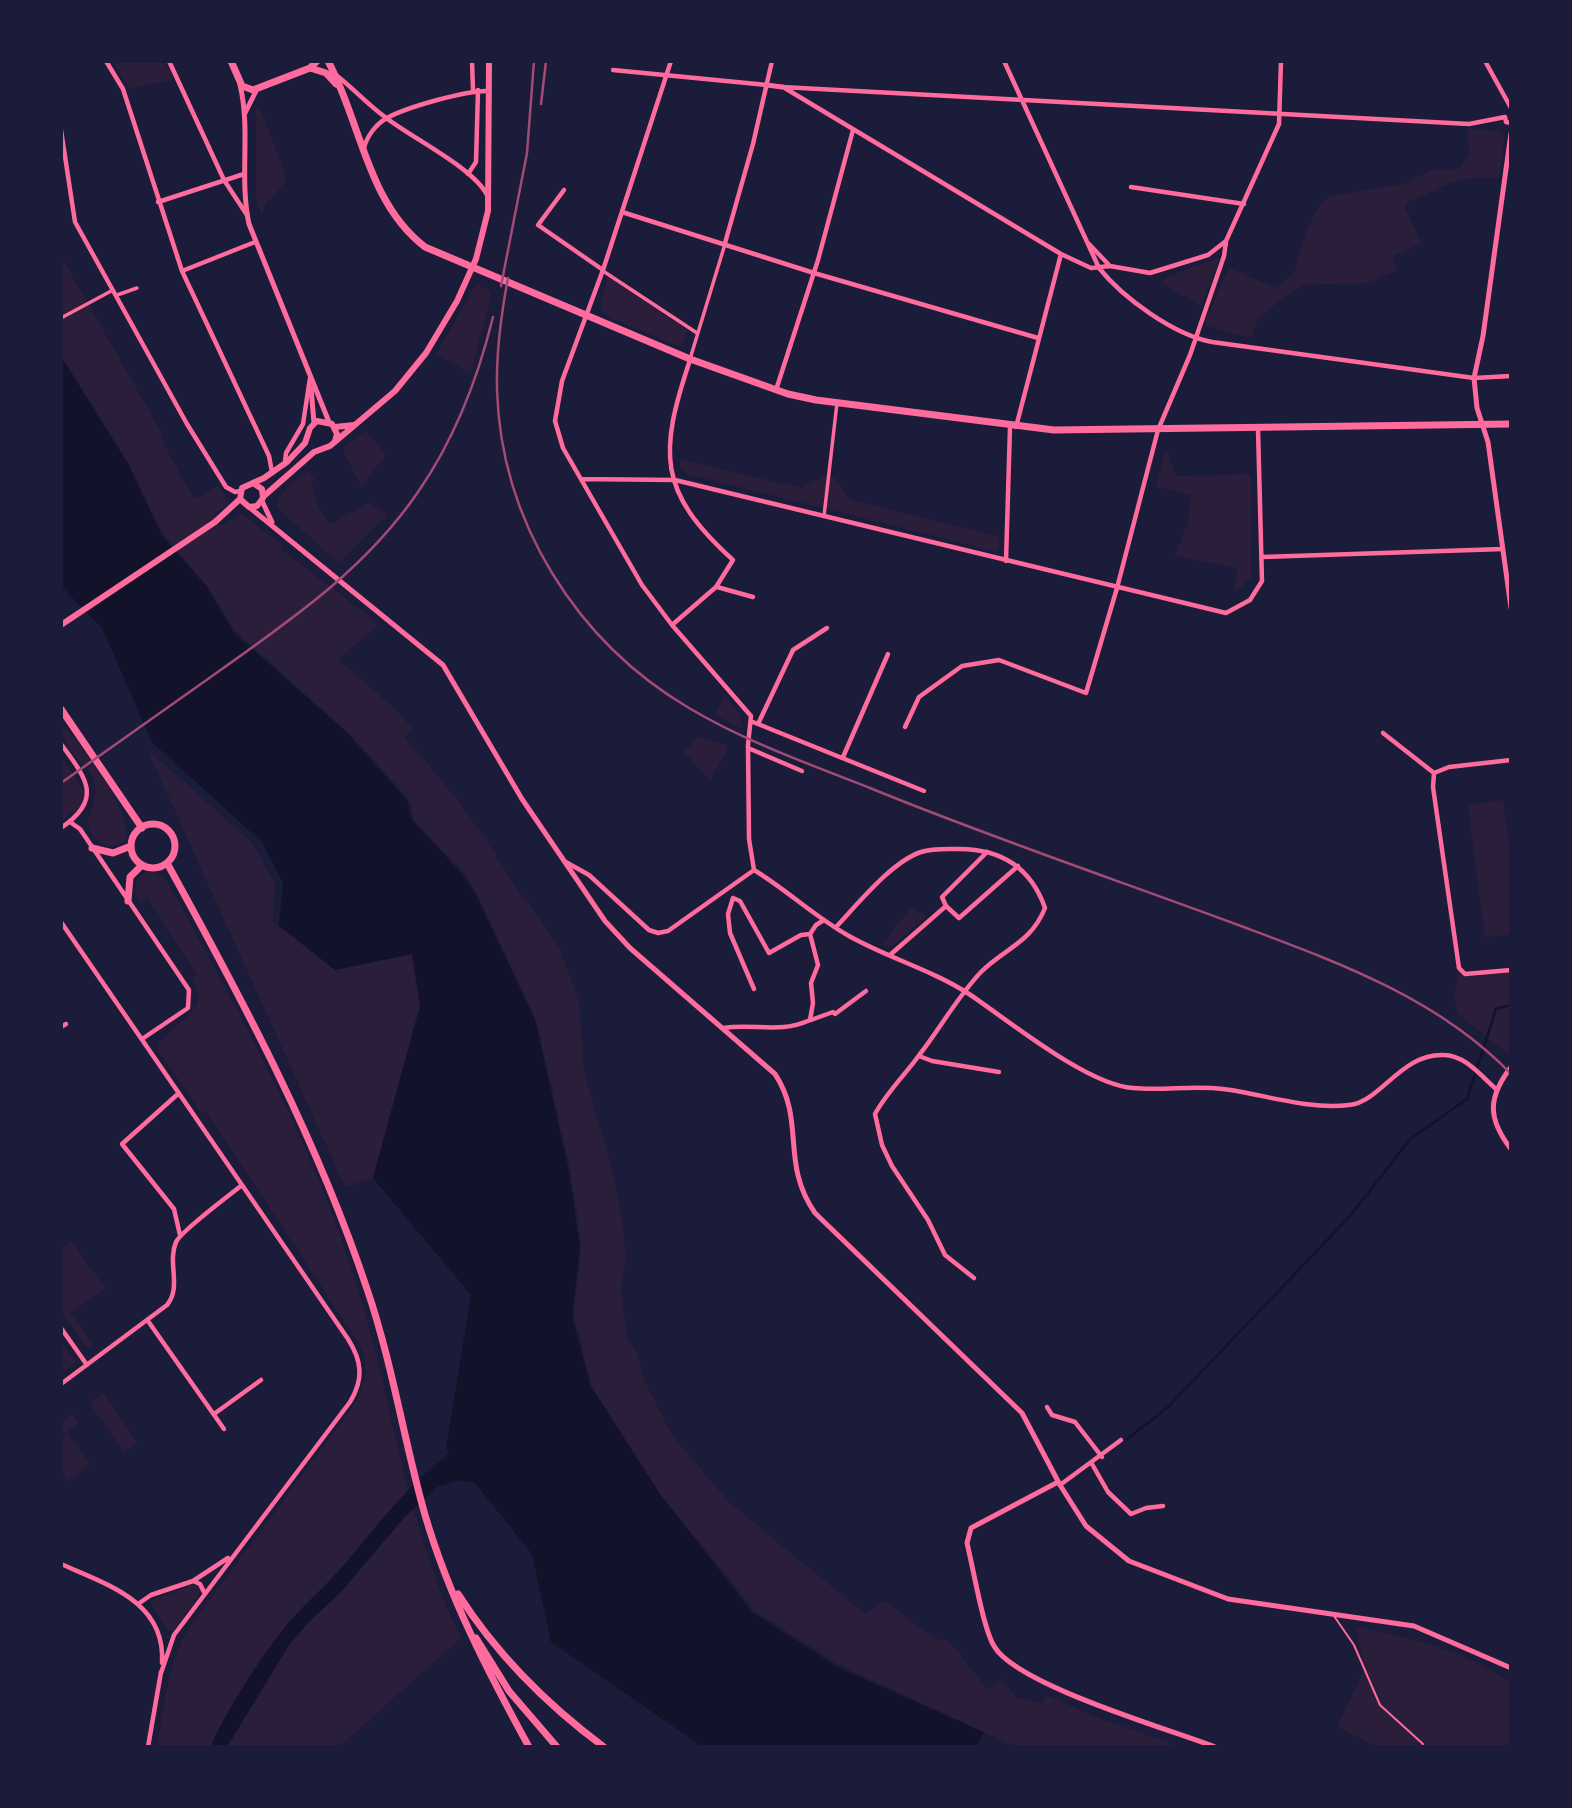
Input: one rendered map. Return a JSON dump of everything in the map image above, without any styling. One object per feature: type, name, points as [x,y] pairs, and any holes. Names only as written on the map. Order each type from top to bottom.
[{"type":"highway","points":[[231,61],[245,88],[257,89],[310,68],[317,61]]},
{"type":"highway","points":[[328,61],[363,150],[394,216],[409,235],[446,258],[521,290],[690,359],[776,390],[837,403],[1013,427],[1158,430],[1511,424]]},
{"type":"highway","points":[[310,68],[326,74],[339,88]]},
{"type":"highway","points":[[61,709],[142,828]]},
{"type":"highway","points":[[155,825],[168,831],[174,844],[167,863],[155,868],[142,865],[132,854],[131,846],[136,832],[142,828],[155,825]]},
{"type":"highway","points":[[92,848],[113,853],[131,846]]},
{"type":"highway","points":[[167,863],[279,1073],[336,1201],[368,1292],[425,1516],[474,1644],[528,1747]]},
{"type":"highway","points":[[128,901],[130,877],[142,865]]},
{"type":"highway","points":[[446,1575],[481,1629],[527,1682],[604,1747]]},
{"type":"highway","points":[[463,1616],[509,1691],[557,1747]]},
{"type":"main road","points":[[308,435],[313,445],[327,448],[405,380],[448,318],[476,258],[489,200],[489,61]]},
{"type":"main road","points":[[243,500],[247,484],[285,463],[305,443],[313,424],[354,425]]},
{"type":"main road","points":[[332,425],[335,441]]},
{"type":"main road","points":[[61,625],[243,500],[263,498],[320,448]]},
{"type":"main road","points":[[253,483],[260,486],[263,498]]},
{"type":"street","points":[[106,61],[123,89],[181,271],[269,456],[272,472]]},
{"type":"street","points":[[169,61],[223,180],[247,215]]},
{"type":"street","points":[[468,174],[476,162],[472,61]]},
{"type":"street","points":[[672,625],[716,587],[733,560],[703,532],[681,502],[675,480],[670,426],[725,243],[772,61]]},
{"type":"street","points":[[1004,61],[1099,268],[1126,295],[1196,339],[1474,378],[1511,376]]},
{"type":"street","points":[[905,727],[919,697],[962,666],[999,660],[1086,693],[1117,588],[1158,430],[1196,339],[1224,256],[1226,241],[1275,138],[1281,113],[1281,61]]},
{"type":"street","points":[[613,70],[782,87],[1469,124],[1505,117],[1511,108],[1485,61]]},
{"type":"street","points":[[671,62],[603,270],[562,381],[555,412],[557,435],[642,585],[672,625],[743,704],[755,723],[923,791]]},
{"type":"street","points":[[335,74],[386,118],[468,174],[482,186],[489,200]]},
{"type":"street","points":[[239,80],[244,116],[247,215],[255,242],[310,378],[332,425]]},
{"type":"street","points":[[782,87],[1061,254],[1091,268],[1110,266],[1150,273],[1208,255],[1226,241]]},
{"type":"street","points":[[804,100],[808,87]]},
{"type":"street","points":[[244,116],[257,89]]},
{"type":"street","points":[[363,150],[370,134],[386,118],[475,90],[490,91]]},
{"type":"street","points":[[1505,117],[1506,122],[1511,123]]},
{"type":"street","points":[[61,130],[75,222],[187,424],[226,487],[354,595],[419,643],[443,665],[522,799],[618,936],[763,1062],[780,1082],[791,1114],[794,1172],[815,1213],[1022,1413],[1059,1483],[1086,1526],[1129,1561],[1228,1599],[1414,1626],[1511,1668]]},
{"type":"street","points":[[776,390],[814,273],[853,130]]},
{"type":"street","points":[[1511,133],[1483,337],[1474,378],[1476,404],[1488,442],[1511,608]]},
{"type":"street","points":[[158,202],[244,174]]},
{"type":"street","points":[[1131,187],[1244,204]]},
{"type":"street","points":[[564,190],[538,225],[697,333]]},
{"type":"street","points":[[622,212],[814,273],[1038,338]]},
{"type":"street","points":[[1084,239],[1110,266]]},
{"type":"street","points":[[181,271],[255,242]]},
{"type":"street","points":[[1006,561],[1013,427],[1061,254]]},
{"type":"street","points":[[117,295],[136,288]]},
{"type":"street","points":[[61,318],[113,290]]},
{"type":"street","points":[[301,430],[313,424],[310,378]]},
{"type":"street","points":[[285,463],[286,453],[301,430],[310,378]]},
{"type":"street","points":[[824,517],[837,403]]},
{"type":"street","points":[[581,479],[675,480],[1214,612],[1232,612],[1250,600],[1261,587],[1258,429]]},
{"type":"street","points":[[263,498],[274,525]]},
{"type":"street","points":[[1262,557],[1503,549]]},
{"type":"street","points":[[716,587],[753,597]]},
{"type":"street","points":[[827,628],[793,650],[755,723],[748,748],[749,839],[754,870],[824,920],[966,992],[1024,1035],[1099,1077],[1131,1088],[1204,1087],[1303,1103],[1349,1105],[1365,1101],[1400,1070],[1428,1056],[1447,1054],[1464,1061],[1496,1089]]},
{"type":"street","points":[[843,757],[888,654]]},
{"type":"street","points":[[1383,733],[1434,774],[1456,961],[1465,974],[1511,970]]},
{"type":"street","points":[[61,744],[84,778],[88,792],[85,807],[61,828]]},
{"type":"street","points":[[748,748],[802,771]]},
{"type":"street","points":[[1434,774],[1449,767],[1511,760]]},
{"type":"street","points":[[70,822],[78,826],[191,996],[185,1012],[142,1039]]},
{"type":"street","points":[[836,927],[876,886],[919,852],[941,849],[999,855],[1018,866],[1039,892],[1045,908],[1022,943],[992,962],[966,992],[919,1056],[885,1096],[875,1114],[876,1125],[891,1166],[928,1220],[945,1255],[974,1278]]},
{"type":"street","points":[[987,852],[942,897],[946,906],[959,918],[1018,866]]},
{"type":"street","points":[[563,860],[589,875],[649,930],[658,933],[668,931],[754,870]]},
{"type":"street","points":[[730,886],[733,898],[728,914],[730,933],[754,989]]},
{"type":"street","points":[[733,898],[740,901],[769,953],[801,935],[810,934]]},
{"type":"street","points":[[890,955],[946,906]]},
{"type":"street","points":[[809,1021],[813,1003],[811,983],[818,965],[810,934],[816,925],[824,920]]},
{"type":"street","points":[[61,922],[352,1345],[361,1373],[350,1402],[231,1556],[174,1635],[161,1673]]},
{"type":"street","points":[[723,1029],[738,1026],[763,1030],[793,1028],[833,1012],[835,1014],[866,991]]},
{"type":"street","points":[[919,1056],[932,1061],[999,1072]]},
{"type":"street","points":[[1511,1067],[1496,1089],[1492,1102],[1495,1121],[1511,1149]]},
{"type":"street","points":[[179,1093],[122,1144],[174,1209],[180,1235]]},
{"type":"street","points":[[61,1384],[148,1321],[173,1296],[174,1248],[180,1235],[242,1185]]},
{"type":"street","points":[[148,1321],[224,1429]]},
{"type":"street","points":[[61,1328],[87,1365]]},
{"type":"street","points":[[214,1414],[261,1380]]},
{"type":"street","points":[[1047,1407],[1052,1415],[1074,1422],[1102,1457]]},
{"type":"street","points":[[1122,1440],[1092,1464],[971,1528],[967,1543],[993,1645],[1005,1660],[1061,1690],[1215,1747]]},
{"type":"street","points":[[1092,1464],[1108,1492],[1131,1514],[1146,1508],[1163,1506]]},
{"type":"street","points":[[138,1604],[151,1595],[192,1581],[231,1556]]},
{"type":"street","points":[[61,1563],[138,1604],[160,1632],[163,1649],[161,1673],[148,1747]]},
{"type":"street","points":[[192,1581],[203,1587],[205,1595]]},
{"type":"lane","points":[[1334,1615],[1354,1645],[1380,1705],[1416,1735],[1423,1744],[1422,1747]]},
{"type":"shaded area","points":[[119,61],[164,61],[174,79],[129,89],[115,64]]},
{"type":"shaded area","points":[[256,109],[261,110],[286,178],[266,204],[262,217],[256,200]]},
{"type":"shaded area","points":[[1467,128],[1502,132],[1504,141],[1499,178],[1460,181],[1406,203],[1405,208],[1422,243],[1393,256],[1398,270],[1367,283],[1301,285],[1258,318],[1251,338],[1207,326],[1206,320],[1229,268],[1276,288],[1294,273],[1307,228],[1322,202],[1330,196],[1408,183],[1430,170],[1459,169],[1469,153]]},
{"type":"shaded area","points":[[61,256],[161,432],[166,448],[194,499],[219,486],[229,503],[214,514],[220,526],[242,514],[283,546],[281,549],[379,624],[339,659],[412,728],[404,738],[437,774],[467,813],[520,895],[560,950],[579,1002],[584,1073],[610,1161],[621,1214],[626,1255],[621,1288],[627,1336],[637,1354],[645,1381],[672,1435],[729,1502],[865,1614],[885,1601],[933,1638],[949,1641],[987,1689],[1001,1679],[1017,1698],[1043,1703],[1046,1695],[1104,1720],[1182,1747],[1015,1747],[840,1665],[755,1611],[660,1494],[591,1385],[574,1314],[581,1247],[570,1168],[536,1020],[477,894],[465,874],[414,821],[409,799],[349,733],[235,631],[208,587],[162,533],[129,464],[61,355]]},
{"type":"shaded area","points":[[1220,257],[1201,306],[1163,284],[1164,278]]},
{"type":"shaded area","points":[[607,276],[688,330],[680,347],[611,318],[600,309]]},
{"type":"shaded area","points":[[476,284],[492,291],[471,373],[436,354]]},
{"type":"shaded area","points":[[61,357],[128,464],[162,536],[207,587],[234,633],[347,733],[407,800],[412,820],[463,875],[476,895],[535,1020],[568,1168],[580,1246],[572,1316],[590,1385],[660,1494],[752,1612],[839,1668],[984,1732],[975,1747],[703,1747],[551,1642],[532,1554],[475,1483],[460,1480],[437,1487],[403,1519],[342,1591],[289,1645],[227,1747],[210,1747],[261,1659],[288,1623],[343,1566],[407,1492],[450,1453],[446,1448],[471,1295],[373,1178],[420,1006],[412,954],[335,970],[279,925],[283,883],[262,842],[152,742],[102,628],[61,586]]},
{"type":"shaded area","points":[[366,431],[386,454],[362,487],[344,454],[344,446]]},
{"type":"shaded area","points":[[1166,447],[1176,476],[1251,474],[1251,578],[1235,592],[1237,568],[1175,556],[1188,522],[1191,495],[1156,487]]},
{"type":"shaded area","points":[[679,459],[802,488],[823,476],[835,478],[850,500],[999,537],[998,552],[687,474],[681,468]]},
{"type":"shaded area","points":[[309,471],[315,479],[311,482],[319,509],[330,524],[369,503],[388,514],[339,564],[277,507],[284,490]]},
{"type":"shaded area","points":[[725,696],[740,715],[742,729],[715,715]]},
{"type":"shaded area","points":[[61,721],[115,798],[126,830],[125,843],[107,847],[97,840],[90,830],[87,821],[94,801],[95,786],[92,775],[63,737]]},
{"type":"shaded area","points":[[699,737],[727,746],[726,753],[710,780],[684,752]]},
{"type":"shaded area","points":[[147,749],[252,843],[275,883],[273,922],[335,970],[412,954],[420,1006],[373,1178],[345,1187]]},
{"type":"shaded area","points":[[61,756],[85,793],[80,807],[61,821]]},
{"type":"shaded area","points":[[1503,800],[1511,857],[1511,934],[1485,938],[1468,805]]},
{"type":"shaded area","points":[[149,871],[164,878],[169,885],[270,1075],[315,1172],[353,1273],[426,1549],[461,1638],[339,1747],[157,1747],[171,1671],[188,1629],[349,1412],[359,1395],[366,1372],[360,1345],[206,1111],[202,1114],[158,1050],[163,1038],[190,1014],[200,998],[192,979],[197,975],[148,898],[139,903],[136,893],[137,880]]},
{"type":"shaded area","points":[[912,906],[926,917],[892,946],[882,945]]},
{"type":"shaded area","points":[[1459,968],[1465,974],[1511,970],[1511,1056],[1458,1014],[1454,998]]},
{"type":"shaded area","points":[[72,1242],[105,1288],[71,1313],[93,1344],[87,1348],[61,1312],[61,1249]]},
{"type":"shaded area","points":[[61,1342],[76,1362],[61,1374]]},
{"type":"shaded area","points":[[103,1393],[137,1442],[124,1452],[89,1403]]},
{"type":"shaded area","points":[[72,1414],[79,1423],[61,1436],[61,1422]]},
{"type":"shaded area","points":[[68,1434],[90,1465],[68,1481],[61,1472],[61,1439]]},
{"type":"shaded area","points":[[197,1585],[202,1591],[174,1630],[167,1630],[150,1601]]},
{"type":"shaded area","points":[[1356,1627],[1397,1635],[1456,1654],[1511,1682],[1511,1747],[1378,1747],[1337,1727],[1364,1670]]},
{"type":"waterway","points":[[1127,1439],[1168,1407],[1351,1215],[1410,1139],[1467,1099],[1496,1009],[1511,1005]]},
{"type":"railway","points":[[501,286],[527,153],[534,61]]},
{"type":"railway","points":[[541,104],[546,61]]},
{"type":"railway","points":[[508,278],[497,362],[497,390],[502,439],[513,486],[530,531],[552,574],[580,613],[612,649],[649,681],[689,708],[778,752],[962,824],[1241,926],[1385,985],[1452,1024],[1511,1074]]},
{"type":"railway","points":[[61,783],[303,610],[376,544],[418,492],[454,430],[480,363],[493,317]]}]
